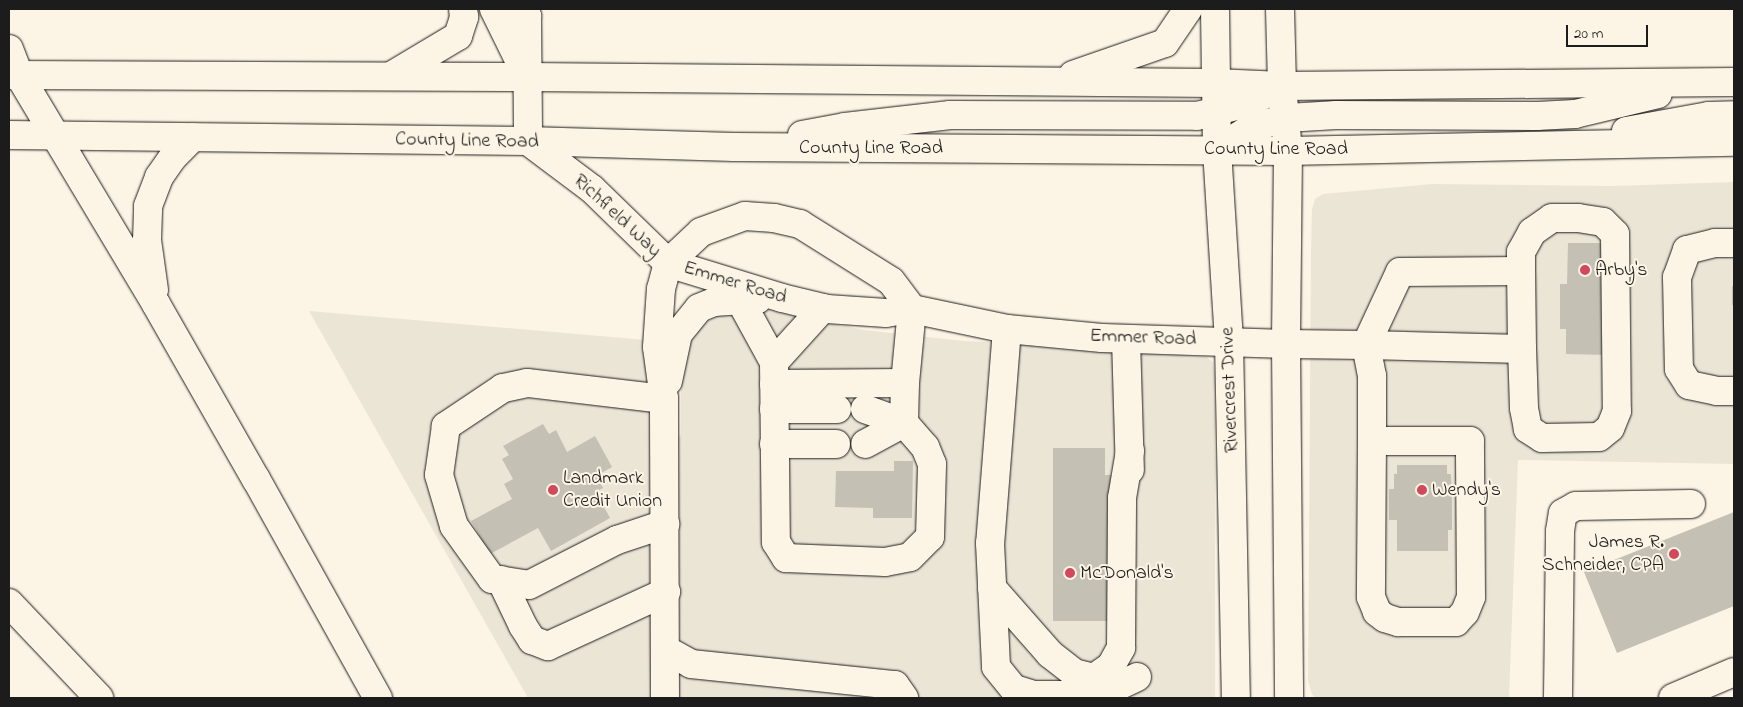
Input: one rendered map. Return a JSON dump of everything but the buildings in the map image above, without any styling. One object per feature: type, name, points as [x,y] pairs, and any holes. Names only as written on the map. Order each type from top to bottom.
[{"type":"main road","points":[[390,77],[458,36],[464,17],[463,9]]},
{"type":"main road","points":[[494,9],[527,77]]},
{"type":"main road","points":[[522,9],[527,16],[528,141]]},
{"type":"main road","points":[[1053,82],[1165,43],[1188,9]]},
{"type":"main road","name":"Rivercrest Drive","points":[[1215,9],[1217,150],[1229,341],[1236,698]]},
{"type":"main road","points":[[1280,9],[1282,86],[1288,151],[1286,344],[1289,698]]},
{"type":"main road","points":[[9,49],[14,75],[55,136],[156,304],[256,478],[378,698]]},
{"type":"main road","points":[[14,75],[527,77],[1215,83],[1282,86],[1694,84],[1734,82]]},
{"type":"main road","points":[[1217,150],[1251,128],[1285,118],[1575,114],[1619,105],[1694,84]]},
{"type":"main road","points":[[734,148],[845,127],[950,115],[1172,117],[1216,113],[1248,103],[1282,86]]},
{"type":"main road","points":[[1539,146],[1709,116],[1734,115]]},
{"type":"main road","name":"County Line Road","points":[[9,135],[528,141],[734,148],[1288,151],[1734,142]]},
{"type":"main road","points":[[156,304],[147,240],[148,206],[159,177],[172,157],[193,137]]},
{"type":"main road","name":"Richfield Way","points":[[528,141],[592,189],[668,263],[661,289],[657,347],[664,399],[666,698]]},
{"type":"main road","name":"Emmer Road","points":[[912,309],[891,280],[800,224],[774,218],[745,216],[701,232],[668,263],[782,298],[823,308],[886,313],[912,309],[1007,329],[1126,339],[1522,349]]},
{"type":"main road","points":[[1552,218],[1578,218],[1603,222],[1615,234],[1617,411],[1610,428],[1599,437],[1570,438],[1542,438],[1528,429],[1524,408],[1522,349],[1521,252],[1532,232],[1552,218]]},
{"type":"main road","points":[[1734,242],[1715,243],[1687,250],[1677,277],[1679,369],[1689,385],[1717,391],[1734,391]]},
{"type":"main road","points":[[1372,441],[1470,441],[1471,597],[1465,612],[1456,622],[1398,622],[1385,618],[1377,612],[1371,597],[1372,376],[1366,346],[1400,272],[1521,271]]},
{"type":"main road","name":"Richfield Way","points":[[664,399],[678,334],[690,316],[699,308],[714,302],[782,298]]},
{"type":"main road","points":[[740,300],[774,385],[776,542],[786,558],[885,562],[910,557],[930,537],[932,464],[924,446],[904,423],[865,409]]},
{"type":"main road","points":[[774,385],[823,308]]},
{"type":"main road","points":[[904,423],[912,309]]},
{"type":"main road","points":[[998,698],[990,543],[1007,329]]},
{"type":"main road","points":[[996,667],[1014,689],[1034,695],[1100,695],[1137,688],[1126,339]]},
{"type":"main road","points":[[664,399],[527,383],[503,388],[446,426],[439,475],[454,526],[492,579],[529,585],[617,540],[665,524]]},
{"type":"main road","points":[[774,385],[906,383]]},
{"type":"main road","points":[[774,385],[837,409]]},
{"type":"main road","points":[[865,444],[904,423]]},
{"type":"main road","points":[[774,444],[836,444]]},
{"type":"main road","points":[[992,588],[1050,654],[1074,673],[1094,678],[1111,666],[1121,648],[1122,498],[1130,451]]},
{"type":"main road","points":[[1558,698],[1560,531],[1563,513],[1576,506],[1691,504]]},
{"type":"main road","points":[[501,580],[523,626],[532,640],[548,646],[666,592]]},
{"type":"main road","points":[[9,603],[99,698]]},
{"type":"main road","points":[[666,650],[691,664],[895,685],[904,698]]},
{"type":"main road","points":[[1673,698],[1734,672]]},
{"type":"shaded area","points":[[1734,182],[1734,464],[1518,460],[1509,698],[1315,698],[1308,681],[1311,252],[1312,209],[1315,199],[1323,194],[1432,184],[1612,186]]},
{"type":"shaded area","points":[[764,309],[864,330],[964,341],[1076,346],[1206,357],[1213,362],[1215,377],[1215,698],[528,698],[309,311],[646,340],[651,434],[681,436],[681,366],[691,337],[704,323],[718,315]]},
{"type":"place","name":"Arby's","points":[[1585,270]]},
{"type":"place","name":"Landmark Credit Union","points":[[553,490]]},
{"type":"place","name":"Wendy's","points":[[1422,490]]},
{"type":"place","name":"James R. Schneider, CPA","points":[[1674,554]]},
{"type":"place","name":"McDonald's","points":[[1070,573]]}]
